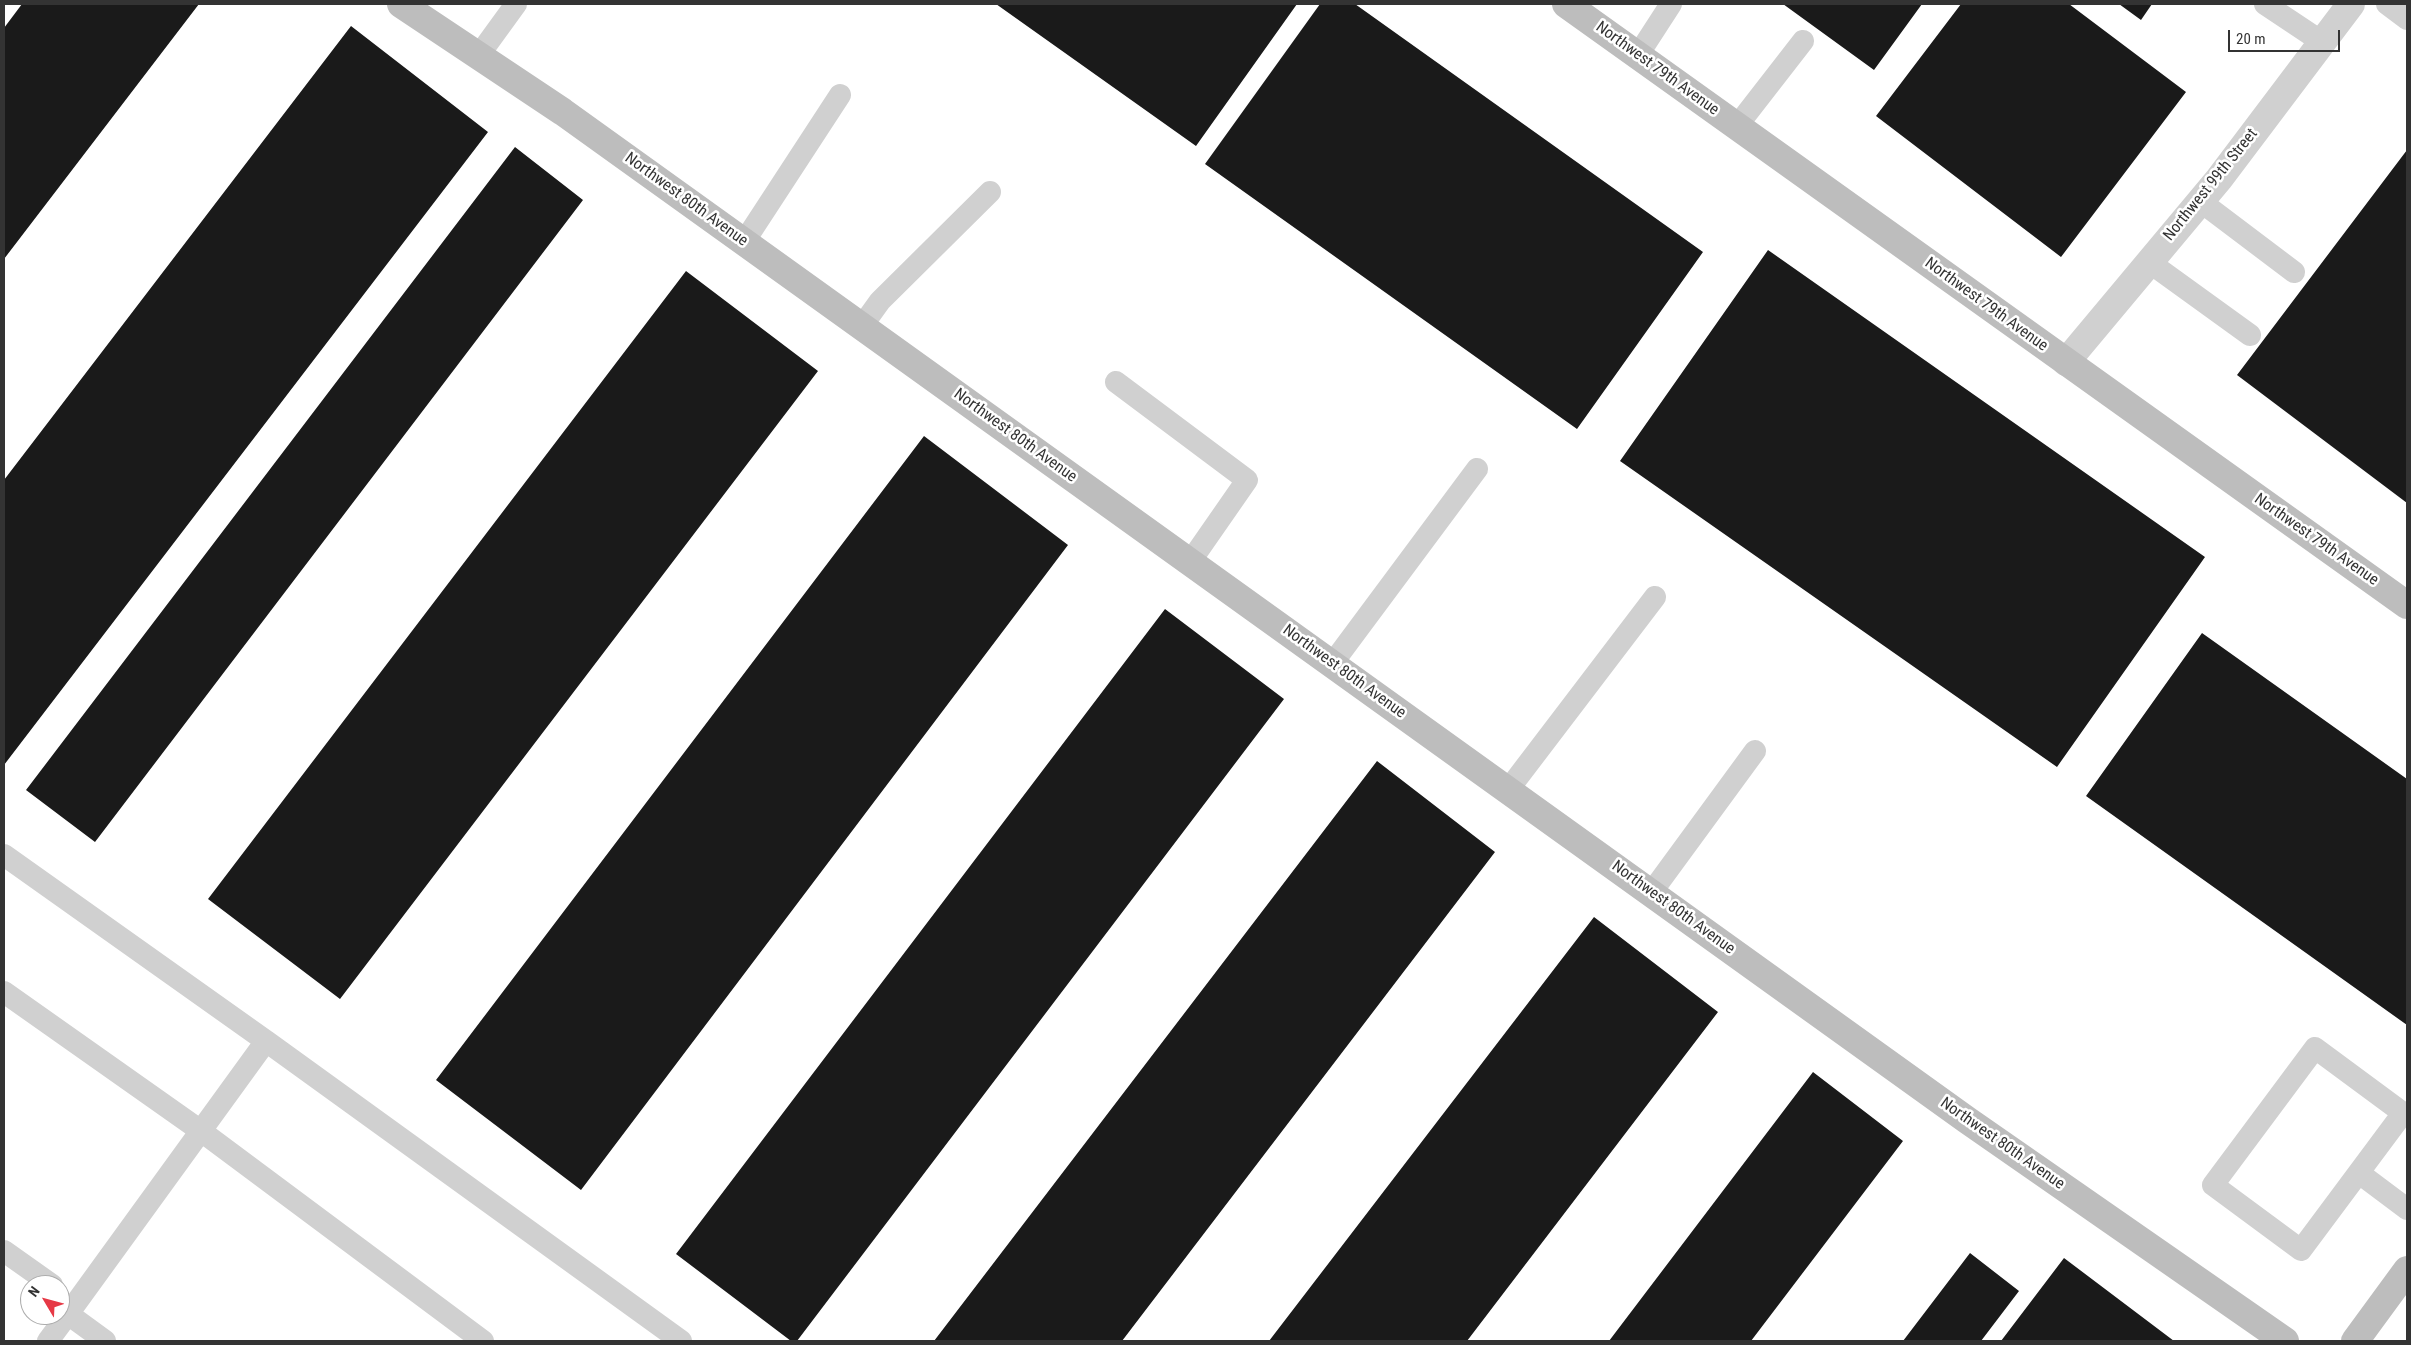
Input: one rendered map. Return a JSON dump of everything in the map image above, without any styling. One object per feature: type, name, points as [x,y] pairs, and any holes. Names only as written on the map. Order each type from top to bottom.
[{"type":"street","name":"Northwest 80th Avenue","points":[[401,4],[564,112],[1967,1120],[2285,1341]]},
{"type":"street","name":"Northwest 79th Avenue","points":[[1566,4],[2407,605]]},
{"type":"street","name":"Northwest 99th Street","points":[[2066,362],[2200,202],[2350,4]]},
{"type":"street","points":[[2355,1341],[2403,1286]]},
{"type":"lane","points":[[479,55],[516,4]]},
{"type":"lane","points":[[1638,55],[1671,4]]},
{"type":"lane","points":[[2265,4],[2322,42]]},
{"type":"lane","points":[[2386,4],[2407,19]]},
{"type":"lane","points":[[1737,126],[1803,41]]},
{"type":"lane","points":[[744,242],[840,95]]},
{"type":"lane","points":[[862,326],[880,301],[990,192]]},
{"type":"lane","points":[[2200,202],[2294,272]]},
{"type":"lane","points":[[2149,262],[2250,335]]},
{"type":"lane","points":[[1116,382],[1247,480],[1190,562]]},
{"type":"lane","points":[[1332,664],[1477,469]]},
{"type":"lane","points":[[1508,790],[1655,597]]},
{"type":"lane","points":[[1651,893],[1755,751]]},
{"type":"lane","points":[[4,856],[266,1040],[681,1341]]},
{"type":"lane","points":[[4,992],[200,1131],[483,1341]]},
{"type":"lane","points":[[70,1299],[200,1131],[266,1040]]},
{"type":"lane","points":[[2316,1048],[2403,1113],[2359,1173],[2301,1250],[2213,1185],[2316,1048]]},
{"type":"lane","points":[[2359,1173],[2407,1209]]},
{"type":"lane","points":[[4,1251],[38,1275]]},
{"type":"lane","points":[[70,1304],[105,1341]]},
{"type":"lane","points":[[48,1341],[56,1325]]},
{"type":"building","points":[[22,4],[199,4],[4,259],[4,28]]},
{"type":"building","points":[[996,4],[1297,4],[1196,146]]},
{"type":"building","points":[[1320,4],[1355,4],[1703,252],[1577,429],[1205,164]]},
{"type":"building","points":[[1783,4],[1922,4],[1874,70]]},
{"type":"building","points":[[1961,4],[2069,4],[2186,92],[2061,257],[1876,116]]},
{"type":"building","points":[[2119,4],[2152,4],[2141,20]]},
{"type":"building","points":[[351,26],[488,132],[4,765],[4,480]]},
{"type":"building","points":[[515,147],[583,200],[95,842],[26,790]]},
{"type":"building","points":[[2407,150],[2407,503],[2237,375]]},
{"type":"building","points":[[1768,250],[2205,557],[2057,767],[1620,461]]},
{"type":"building","points":[[686,271],[818,371],[340,999],[208,899]]},
{"type":"building","points":[[924,436],[1068,545],[581,1190],[436,1080]]},
{"type":"building","points":[[1165,609],[1284,699],[797,1341],[791,1341],[676,1254]]},
{"type":"building","points":[[2202,633],[2407,779],[2407,1025],[2086,796]]},
{"type":"building","points":[[1377,761],[1495,852],[1122,1341],[934,1341]]},
{"type":"building","points":[[1594,917],[1718,1012],[1467,1341],[1269,1341]]},
{"type":"building","points":[[1813,1072],[1903,1141],[1751,1341],[1609,1341]]},
{"type":"building","points":[[1970,1253],[2019,1291],[1981,1341],[1903,1341]]},
{"type":"building","points":[[2064,1258],[2174,1341],[2001,1341]]}]
